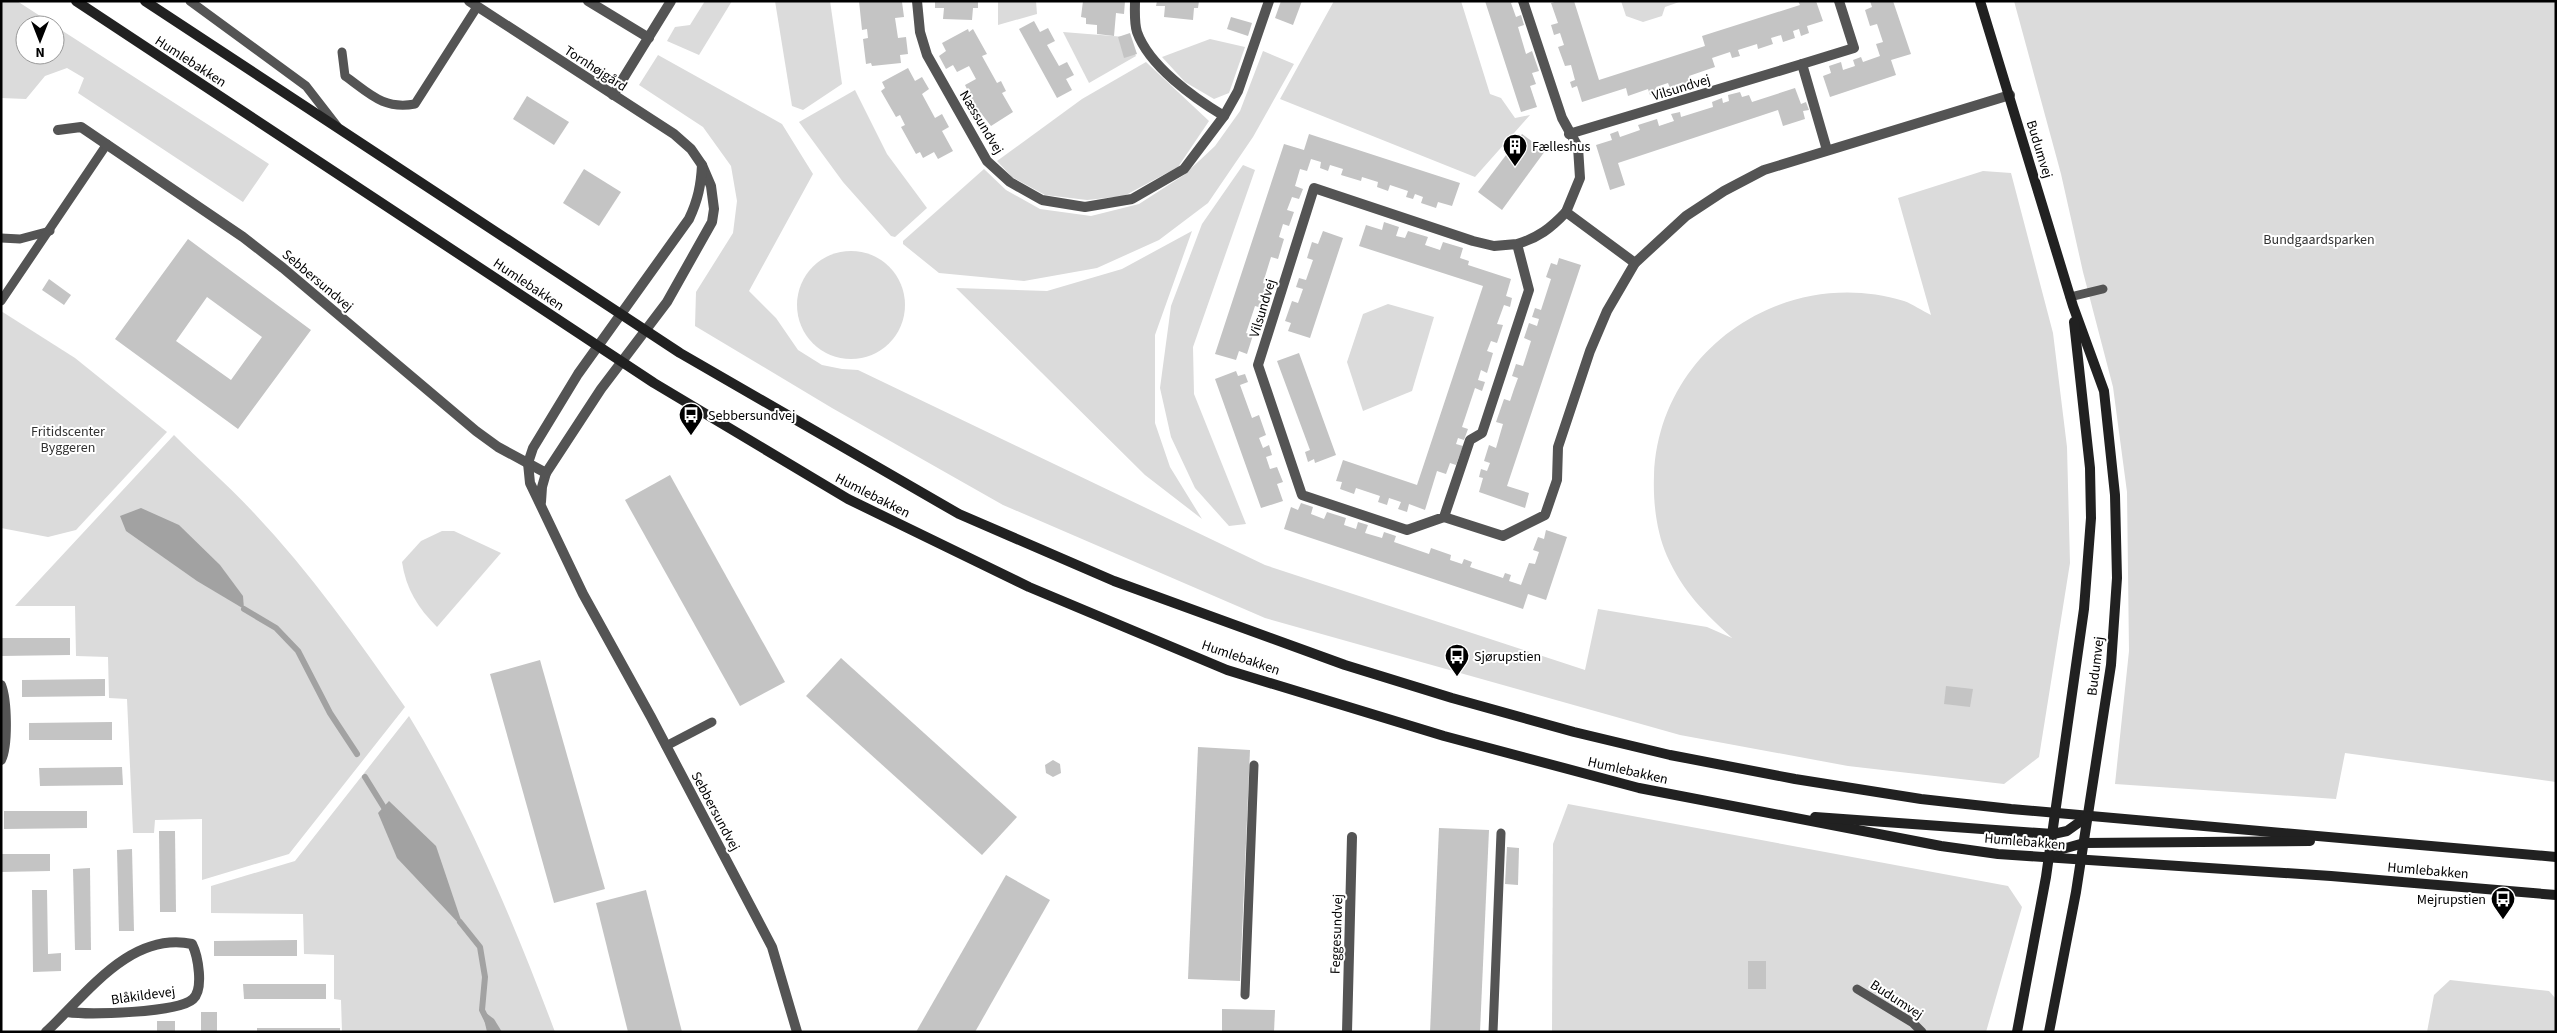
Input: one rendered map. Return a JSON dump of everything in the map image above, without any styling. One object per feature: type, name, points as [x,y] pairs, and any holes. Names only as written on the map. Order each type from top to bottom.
[{"type":"street","name":"Humlebakken","points":[[76,1],[621,362],[848,499],[1029,587],[1228,670],[1444,736],[1639,788],[1941,846],[2049,858],[2331,876],[2556,895]]},
{"type":"street","name":"Humlebakken","points":[[145,1],[621,315],[781,413],[959,514],[1114,581],[1345,665],[1537,722],[1670,755],[1795,779],[1921,799],[2088,816],[2556,857]]},
{"type":"street","points":[[588,1],[649,38]]},
{"type":"street","points":[[613,95],[671,1]]},
{"type":"street","name":"Næssundvej","points":[[917,1],[920,32],[928,55],[987,162],[1010,182],[1042,200],[1085,206],[1132,199],[1184,169],[1224,116],[1238,90],[1269,1]]},
{"type":"street","points":[[1135,1],[1136,31],[1150,54],[1175,81],[1203,103],[1224,116]]},
{"type":"street","name":"Vilsundvej","points":[[1444,517],[1407,530],[1302,494],[1258,365],[1314,188],[1473,241],[1494,246],[1517,244],[1535,239],[1549,230],[1566,212],[1580,178],[1578,146],[1569,134],[1523,1]]},
{"type":"street","name":"Vilsundvej","points":[[1569,134],[1854,48],[1839,1]]},
{"type":"street","name":"Budumvej","points":[[1980,1],[2071,301],[2104,391],[2115,495],[2117,578],[2111,665],[2084,843],[2049,1032]]},
{"type":"street","name":"Tornhøjgård","points":[[473,4],[674,134],[691,149],[702,165],[711,186],[714,209],[712,222],[667,302],[621,362]]},
{"type":"street","points":[[1802,64],[1827,150]]},
{"type":"street","points":[[1517,244],[1530,290],[1482,433],[1470,440],[1444,517],[1502,536],[1545,516],[1557,480],[1558,447],[1590,351],[1607,311],[1635,262],[1686,216],[1724,190],[1764,170],[2010,96]]},
{"type":"street","name":"Sebbersundvej","points":[[58,130],[81,127],[243,237],[322,300],[476,431],[498,447],[546,473]]},
{"type":"street","points":[[528,463],[533,448],[578,374],[688,219],[697,203],[701,187],[702,165]]},
{"type":"street","points":[[1566,212],[1635,262]]},
{"type":"street","name":"Budumvej","points":[[2017,1032],[2053,834],[2084,610],[2091,518],[2090,468],[2071,301]]},
{"type":"street","points":[[541,503],[542,487],[546,473],[600,389],[621,362]]},
{"type":"street","name":"Sebbersundvej","points":[[528,463],[530,483],[583,594],[772,947],[797,1032]]},
{"type":"street","points":[[1,685],[5,696],[4,751],[1,760]]},
{"type":"street","points":[[1771,814],[2053,834],[2067,831],[2088,816]]},
{"type":"street","name":"Feggesundvej","points":[[1347,1032],[1352,836]]},
{"type":"street","points":[[2049,858],[2059,850],[2084,843],[2368,840]]},
{"type":"street","name":"Blåkildevej","points":[[46,1032],[92,985],[136,952],[151,945],[180,942],[192,944],[197,954],[199,966],[197,994],[192,1001],[169,1007],[117,1013],[88,1015],[67,1012]]},
{"type":"lane","points":[[190,1],[306,86],[342,132]]},
{"type":"lane","points":[[342,52],[345,76],[377,99],[399,107],[415,104],[473,4]]},
{"type":"lane","points":[[1,300],[50,231],[107,144]]},
{"type":"lane","points":[[1,238],[20,240],[50,231]]},
{"type":"lane","points":[[2071,301],[2103,289]]},
{"type":"lane","points":[[666,746],[712,722]]},
{"type":"lane","points":[[1245,995],[1254,764]]},
{"type":"lane","points":[[1493,1032],[1501,833]]},
{"type":"lane","name":"Budumvej","points":[[1857,989],[1914,1024],[1922,1032]]},
{"type":"green space","points":[[1,1],[17,1],[39,15],[15,15],[15,65],[65,65],[65,32],[269,164],[243,202],[78,93],[84,78],[67,68],[45,76],[26,99],[1,98]]},
{"type":"green space","points":[[705,1],[732,1],[699,55],[667,41],[675,27],[690,25]]},
{"type":"green space","points":[[775,1],[830,1],[842,84],[803,110],[792,106]]},
{"type":"green space","points":[[998,1],[1036,1],[1037,14],[998,25]]},
{"type":"green space","points":[[1334,1],[1461,1],[1490,94],[1501,98],[1515,118],[1530,115],[1475,177],[1280,99]]},
{"type":"green space","points":[[1621,1],[1682,1],[1665,7],[1662,16],[1643,22],[1626,16]]},
{"type":"green space","name":"Bundgaardsparken","points":[[2014,1],[2556,1],[2556,782],[2345,753],[2336,799],[2115,784],[2129,651],[2127,492],[2113,387],[2083,272],[2061,174]]},
{"type":"green space","points":[[1063,32],[1125,37],[1136,56],[1089,83]]},
{"type":"green space","points":[[1210,39],[1245,47],[1229,93],[1214,99],[1185,82],[1162,57]]},
{"type":"green space","points":[[1263,51],[1294,64],[1253,137],[1208,203],[1159,240],[1097,268],[1024,281],[939,273],[903,244],[903,241],[984,169],[1006,190],[1040,209],[1091,216],[1139,204],[1184,175],[1215,146],[1240,111]]},
{"type":"green space","points":[[658,55],[782,124],[813,174],[749,291],[776,318],[798,350],[822,365],[858,370],[1265,565],[1585,670],[1598,609],[1707,627],[1732,638],[1695,601],[1673,569],[1660,536],[1654,495],[1654,475],[1661,430],[1678,390],[1704,355],[1736,327],[1773,307],[1815,295],[1859,293],[1904,301],[1931,315],[1898,198],[1983,171],[2011,173],[2053,333],[2067,447],[2070,563],[2039,757],[2004,784],[1848,766],[1680,735],[1265,618],[1003,505],[832,408],[695,326],[696,292],[733,233],[737,201],[731,166],[703,127],[639,85]]},
{"type":"green space","points":[[1146,62],[1209,121],[1178,167],[1124,196],[1087,200],[1045,195],[1012,177],[997,161],[1082,99]]},
{"type":"green space","points":[[855,90],[887,154],[927,208],[895,237],[891,236],[843,182],[799,122]]},
{"type":"green space","points":[[1243,165],[1255,170],[1193,347],[1194,394],[1246,524],[1229,526],[1195,488],[1171,437],[1160,388],[1171,306],[1202,224]]},
{"type":"green space","points":[[1192,231],[1155,335],[1155,423],[1170,467],[1202,519],[1145,475],[956,288],[1047,291],[1122,269]]},
{"type":"green space","points":[[851,251],[872,255],[889,267],[901,284],[905,305],[901,326],[889,343],[872,355],[851,359],[830,355],[813,343],[801,326],[797,305],[801,284],[813,267],[830,255]]},
{"type":"green space","points":[[1388,304],[1434,317],[1412,391],[1363,411],[1347,362],[1363,314]]},
{"type":"green space","name":"Fritidscenter Byggeren","points":[[1,311],[75,358],[167,432],[76,530],[48,537],[1,528]]},
{"type":"green space","points":[[174,435],[243,502],[294,558],[351,631],[405,707],[289,854],[202,880],[202,819],[155,820],[154,833],[133,833],[127,699],[109,698],[108,657],[76,656],[75,606],[15,606]]},
{"type":"green space","points":[[442,531],[454,531],[501,553],[437,627],[424,613],[414,597],[406,581],[402,562],[421,541]]},
{"type":"green space","points":[[409,716],[471,831],[507,910],[555,1032],[342,1032],[341,1000],[334,999],[334,955],[304,954],[303,914],[211,913],[211,886],[295,861]]},
{"type":"green space","points":[[1568,804],[2008,886],[2022,907],[1986,1032],[1552,1032],[1553,844]]},
{"type":"green space","points":[[2450,980],[2549,991],[2556,999],[2556,1032],[2427,1032],[2434,995]]},
{"type":"shaded area","points":[[141,508],[179,525],[220,565],[243,596],[244,609],[197,581],[126,531],[120,516]]},
{"type":"shaded area","points":[[389,801],[436,846],[464,929],[397,858],[378,813]]},
{"type":"shaded area","points":[[482,1010],[494,1019],[502,1032],[487,1032]]},
{"type":"building","points":[[859,1],[902,2],[904,17],[895,18],[898,38],[906,37],[908,54],[900,55],[901,63],[872,66],[871,63],[866,64],[863,39],[868,38],[867,29],[862,30]]},
{"type":"building","points":[[935,1],[978,1],[978,8],[973,8],[972,20],[943,19],[944,8],[935,8]]},
{"type":"building","points":[[1083,1],[1125,1],[1124,14],[1116,13],[1114,36],[1097,34],[1097,25],[1086,24],[1086,18],[1081,17]]},
{"type":"building","points":[[1157,1],[1199,1],[1198,8],[1194,8],[1193,20],[1164,17],[1165,6],[1156,6]]},
{"type":"building","points":[[1281,1],[1302,1],[1293,25],[1275,18]]},
{"type":"building","points":[[1485,1],[1516,1],[1511,3],[1516,17],[1521,15],[1524,25],[1518,27],[1526,54],[1532,51],[1539,71],[1532,73],[1536,84],[1530,86],[1537,107],[1521,112]]},
{"type":"building","points":[[1574,1],[1599,80],[1705,46],[1702,36],[1800,5],[1798,1],[1816,1],[1823,21],[1807,26],[1809,33],[1801,36],[1799,29],[1793,31],[1795,38],[1783,42],[1781,35],[1771,38],[1773,44],[1758,49],[1757,44],[1738,50],[1740,56],[1732,58],[1730,52],[1712,58],[1715,67],[1689,76],[1691,81],[1670,88],[1668,83],[1656,87],[1658,92],[1650,95],[1648,89],[1628,96],[1626,88],[1582,102],[1577,86],[1572,88],[1570,82],[1575,80],[1571,65],[1565,66],[1558,47],[1564,45],[1560,33],[1554,35],[1551,25],[1558,23],[1551,3]]},
{"type":"building","points":[[1870,1],[1893,1],[1911,54],[1891,60],[1896,75],[1830,97],[1823,76],[1831,73],[1829,66],[1841,62],[1843,70],[1855,66],[1853,60],[1861,57],[1863,62],[1880,56],[1876,44],[1883,42],[1877,24],[1870,26],[1865,10],[1872,7]]},
{"type":"building","points":[[1231,17],[1252,23],[1248,36],[1227,29]]},
{"type":"building","points":[[1034,21],[1040,32],[1048,28],[1055,41],[1047,45],[1059,66],[1067,62],[1074,75],[1066,79],[1072,90],[1057,98],[1019,29]]},
{"type":"building","points":[[968,29],[969,32],[973,29],[987,54],[982,56],[997,83],[1001,81],[1006,91],[1002,93],[1013,112],[991,126],[977,108],[970,112],[962,99],[970,95],[965,85],[976,79],[969,66],[957,72],[953,65],[946,69],[939,56],[946,51],[942,43]]},
{"type":"building","points":[[1130,33],[1137,54],[1124,58],[1118,37]]},
{"type":"building","points":[[908,68],[915,81],[922,77],[929,89],[922,94],[935,118],[942,114],[949,127],[942,131],[953,151],[938,159],[934,152],[923,158],[920,152],[916,154],[901,127],[905,125],[900,115],[896,117],[881,91],[885,88],[882,82]]},
{"type":"building","points":[[1795,88],[1801,104],[1806,102],[1809,110],[1803,111],[1805,119],[1783,126],[1778,110],[1618,163],[1625,185],[1610,190],[1596,145],[1612,140],[1610,134],[1618,131],[1620,137],[1640,130],[1638,125],[1657,119],[1659,126],[1674,121],[1671,114],[1680,112],[1681,117],[1713,107],[1712,102],[1722,98],[1723,103],[1729,101],[1728,95],[1740,92],[1742,97],[1749,95],[1752,102]]},
{"type":"building","points":[[527,96],[569,122],[554,145],[513,119]]},
{"type":"building","points":[[1309,134],[1460,183],[1452,206],[1438,202],[1436,208],[1421,203],[1423,197],[1415,194],[1413,199],[1406,197],[1408,191],[1390,185],[1388,191],[1377,187],[1378,182],[1362,177],[1361,181],[1341,175],[1343,169],[1330,165],[1328,171],[1320,168],[1321,162],[1311,159],[1307,171],[1300,169],[1295,186],[1303,189],[1299,199],[1292,197],[1287,210],[1294,212],[1289,226],[1283,224],[1279,237],[1284,239],[1278,259],[1271,257],[1263,283],[1269,285],[1265,296],[1260,294],[1258,300],[1264,302],[1262,308],[1255,306],[1246,333],[1253,335],[1247,354],[1239,351],[1236,360],[1215,354],[1284,144],[1304,150]]},
{"type":"building","name":"Fælleshus","points":[[1522,134],[1545,151],[1502,210],[1478,192]]},
{"type":"building","points":[[584,169],[621,192],[599,226],[563,203]]},
{"type":"building","points":[[1384,222],[1399,227],[1396,236],[1405,238],[1408,231],[1428,237],[1425,245],[1440,250],[1443,242],[1463,248],[1460,258],[1469,261],[1468,265],[1511,279],[1506,296],[1512,298],[1510,307],[1504,305],[1497,324],[1503,325],[1497,343],[1491,341],[1487,351],[1493,353],[1487,373],[1481,370],[1478,380],[1485,382],[1482,391],[1475,388],[1462,427],[1468,429],[1464,440],[1458,438],[1456,444],[1463,446],[1456,465],[1450,463],[1446,474],[1437,471],[1425,510],[1409,504],[1407,512],[1398,509],[1401,502],[1389,498],[1387,505],[1378,502],[1380,496],[1356,488],[1354,494],[1340,489],[1342,482],[1336,481],[1343,460],[1417,485],[1483,286],[1359,246],[1366,225],[1382,230]]},
{"type":"building","points":[[1323,231],[1343,238],[1310,338],[1288,331],[1291,323],[1285,321],[1292,301],[1298,303],[1303,289],[1296,287],[1299,278],[1306,280],[1313,260],[1307,258],[1312,242],[1318,244]]},
{"type":"building","points":[[188,239],[311,330],[238,429],[115,339]],"holes":[[[207,297],[262,337],[231,380],[176,341]]]},
{"type":"building","points":[[1559,258],[1581,265],[1507,486],[1529,493],[1525,508],[1479,492],[1483,478],[1479,477],[1481,469],[1487,471],[1490,463],[1484,461],[1489,445],[1496,448],[1503,424],[1496,422],[1504,399],[1510,401],[1518,378],[1512,376],[1516,364],[1523,366],[1531,341],[1524,338],[1529,323],[1537,326],[1539,319],[1532,317],[1535,308],[1541,310],[1551,279],[1546,277],[1551,263],[1557,265]]},
{"type":"building","points":[[49,279],[71,295],[64,305],[42,290]]},
{"type":"building","points":[[1299,353],[1336,455],[1315,463],[1314,459],[1308,462],[1305,452],[1310,450],[1277,361]]},
{"type":"building","points":[[1236,371],[1238,376],[1245,374],[1248,382],[1240,385],[1252,418],[1259,415],[1266,435],[1259,438],[1263,448],[1269,445],[1272,455],[1266,457],[1270,469],[1277,467],[1283,482],[1277,484],[1283,501],[1261,508],[1215,379]]},
{"type":"building","points":[[670,475],[785,682],[740,706],[625,500]]},
{"type":"building","points":[[1301,503],[1313,507],[1311,514],[1324,519],[1327,512],[1346,518],[1344,525],[1356,529],[1358,522],[1368,525],[1365,533],[1382,538],[1384,532],[1396,536],[1394,542],[1429,554],[1431,548],[1451,555],[1450,560],[1462,564],[1464,559],[1472,562],[1470,567],[1503,578],[1505,573],[1511,575],[1509,581],[1521,585],[1529,563],[1535,564],[1539,552],[1533,550],[1538,537],[1544,539],[1546,530],[1567,537],[1546,600],[1528,594],[1523,609],[1284,529],[1291,507],[1298,510]]},
{"type":"building","points":[[1,638],[70,638],[70,655],[1,656]]},
{"type":"building","points":[[841,658],[1017,817],[982,855],[806,696]]},
{"type":"building","points":[[540,660],[605,889],[554,903],[490,674]]},
{"type":"building","points":[[105,679],[105,696],[22,697],[22,680]]},
{"type":"building","points":[[1946,686],[1973,689],[1970,707],[1944,704]]},
{"type":"building","points":[[112,722],[112,740],[29,740],[29,723]]},
{"type":"building","points":[[1198,747],[1250,750],[1240,981],[1188,979]]},
{"type":"building","points":[[1053,760],[1060,764],[1061,773],[1053,777],[1046,773],[1045,765]]},
{"type":"building","points":[[122,767],[123,785],[40,786],[39,768]]},
{"type":"building","points":[[4,811],[87,811],[87,828],[4,829]]},
{"type":"building","points":[[1439,828],[1489,830],[1480,1032],[1430,1032]]},
{"type":"building","points":[[159,831],[175,831],[176,912],[160,912]]},
{"type":"building","points":[[1507,847],[1519,848],[1518,885],[1505,884]]},
{"type":"building","points":[[132,849],[134,931],[119,931],[117,850]]},
{"type":"building","points":[[1,854],[50,854],[50,871],[1,872]]},
{"type":"building","points":[[90,868],[91,950],[75,950],[73,869]]},
{"type":"building","points":[[1006,875],[1050,900],[975,1032],[916,1032]]},
{"type":"building","points":[[32,890],[47,890],[48,954],[61,953],[61,971],[33,972]]},
{"type":"building","points":[[646,890],[682,1032],[628,1032],[596,903]]},
{"type":"building","points":[[297,940],[297,956],[214,956],[214,941]]},
{"type":"building","points":[[1748,961],[1766,961],[1766,989],[1748,989]]},
{"type":"building","points":[[243,984],[326,984],[326,999],[244,999]]},
{"type":"building","points":[[1222,1009],[1275,1010],[1274,1032],[1222,1032]]},
{"type":"building","points":[[201,1012],[217,1012],[217,1032],[201,1032]]},
{"type":"building","points":[[157,1021],[175,1021],[175,1032],[157,1032]]},
{"type":"building","points":[[257,1028],[340,1028],[340,1032],[257,1032]]},
{"type":"waterway","points":[[244,609],[276,628],[298,651],[330,713],[357,754]]},
{"type":"waterway","points":[[365,777],[388,814]]},
{"type":"waterway","points":[[460,922],[480,947],[485,977],[482,1010],[493,1032]]},
{"type":"place","name":"Fælleshus","points":[[1515,167]]},
{"type":"place","name":"Sebbersundvej","points":[[691,436]]},
{"type":"place","name":"Sjørupstien","points":[[1457,677]]},
{"type":"place","name":"Mejrupstien","points":[[2503,920]]}]
